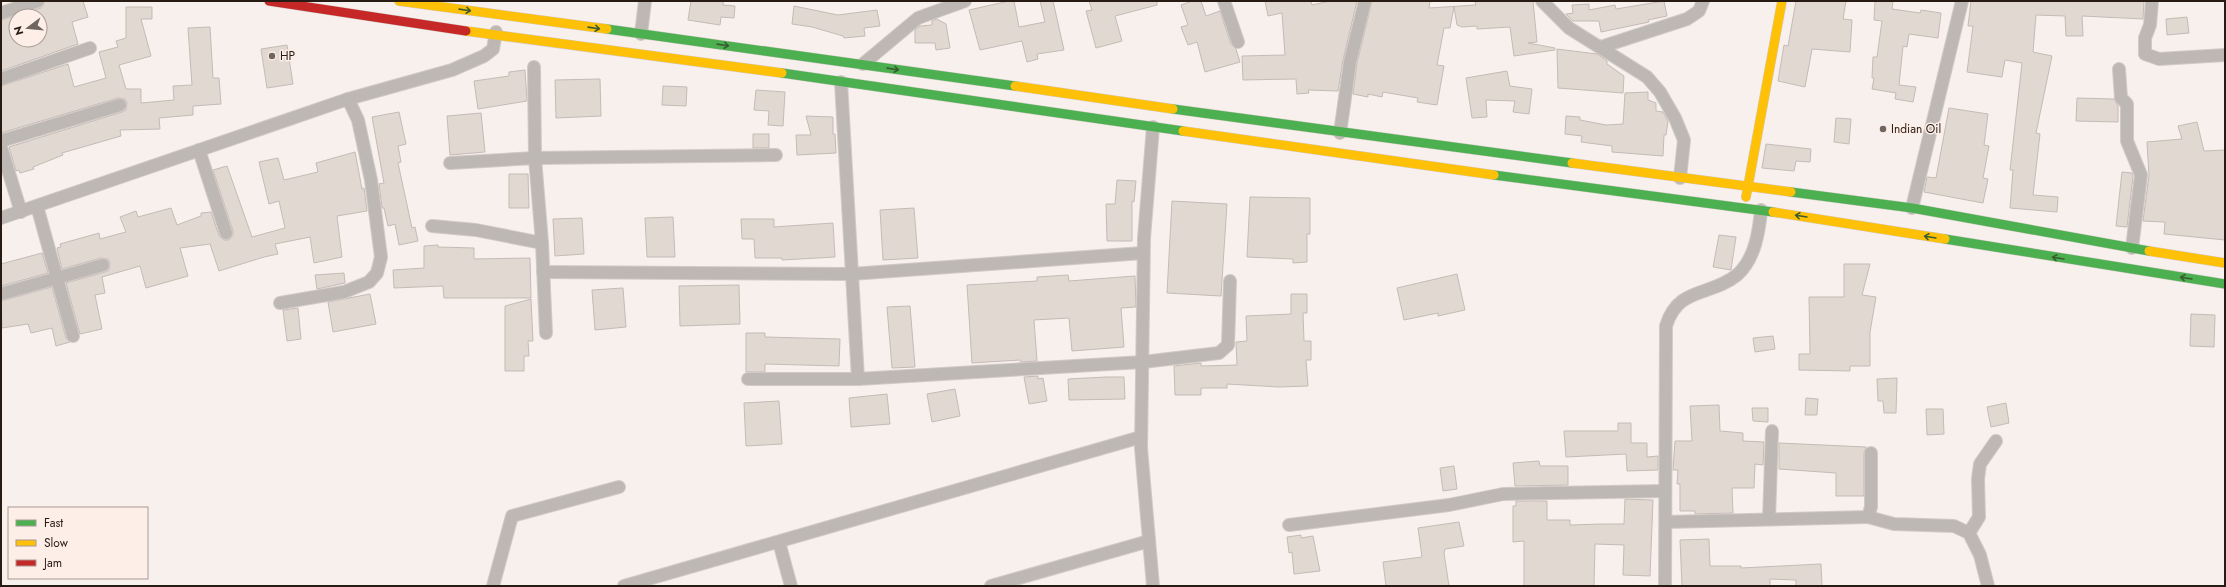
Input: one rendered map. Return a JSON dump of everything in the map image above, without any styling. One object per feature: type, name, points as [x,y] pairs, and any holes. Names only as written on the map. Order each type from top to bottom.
[{"type":"main road","points":[[269,1],[496,36],[841,82],[1436,167],[1744,207],[2225,284]]},
{"type":"main road","points":[[399,1],[442,4],[497,15],[863,64],[1340,133],[1912,208],[2132,248],[2225,263]]},
{"type":"main road","points":[[1744,207],[1782,1]]},
{"type":"street","points":[[1,13],[38,1]]},
{"type":"street","points":[[641,34],[645,1]]},
{"type":"street","points":[[863,64],[918,18],[965,1]]},
{"type":"street","points":[[1224,1],[1238,42]]},
{"type":"street","points":[[1340,133],[1350,62],[1365,1]]},
{"type":"street","points":[[1542,1],[1569,28],[1646,77],[1660,92],[1676,118],[1684,140],[1680,178]]},
{"type":"street","points":[[1601,48],[1687,20],[1699,10],[1703,1]]},
{"type":"street","points":[[1912,208],[1962,1]]},
{"type":"street","points":[[2152,1],[2150,24],[2145,38],[2145,54],[2159,59],[2225,55]]},
{"type":"street","points":[[1,218],[348,99],[452,70],[484,56],[493,49],[496,36],[497,15]]},
{"type":"street","points":[[1,79],[90,48]]},
{"type":"street","points":[[534,67],[535,158],[542,244],[546,333]]},
{"type":"street","points":[[2119,69],[2120,98],[2127,104],[2128,141],[2141,175],[2132,248]]},
{"type":"street","points":[[841,82],[858,379]]},
{"type":"street","points":[[280,303],[344,292],[369,282],[378,273],[381,257],[371,180],[358,120],[348,99]]},
{"type":"street","points":[[1,141],[120,105]]},
{"type":"street","points":[[1153,126],[1143,253],[1141,437],[1153,586]]},
{"type":"street","points":[[1,147],[21,212]]},
{"type":"street","points":[[200,150],[226,233]]},
{"type":"street","points":[[450,163],[535,158],[776,155]]},
{"type":"street","points":[[37,206],[73,336]]},
{"type":"street","points":[[1665,586],[1666,522],[1664,491],[1666,326],[1669,314],[1676,304],[1687,297],[1725,283],[1738,274],[1753,250],[1759,229],[1761,210]]},
{"type":"street","points":[[432,226],[476,230],[542,244]]},
{"type":"street","points":[[543,272],[851,274],[1143,253]]},
{"type":"street","points":[[1,294],[103,265]]},
{"type":"street","points":[[748,378],[858,379],[1143,362],[1219,353],[1228,345],[1230,281]]},
{"type":"street","points":[[1769,519],[1772,431]]},
{"type":"street","points":[[624,586],[1141,437]]},
{"type":"street","points":[[1969,533],[1979,517],[1978,479],[1980,464],[1996,441]]},
{"type":"street","points":[[1868,517],[1871,507],[1872,453]]},
{"type":"street","points":[[493,586],[512,516],[619,487]]},
{"type":"street","points":[[1289,525],[1449,504],[1503,494],[1664,491]]},
{"type":"street","points":[[1666,522],[1868,517],[1894,524],[1954,526],[1969,533],[1980,554],[1988,586]]},
{"type":"street","points":[[991,586],[1149,541]]},
{"type":"street","points":[[778,542],[791,586]]},
{"type":"building","points":[[45,1],[83,1],[88,17],[72,22],[78,44],[1,71],[1,20],[8,18],[8,48],[48,48],[48,8],[41,8]]},
{"type":"building","points":[[691,1],[723,1],[723,5],[735,6],[734,18],[721,17],[720,25],[688,20]]},
{"type":"building","points":[[1014,1],[1019,27],[1045,22],[1040,1],[1053,1],[1064,50],[1037,54],[1038,59],[1027,62],[1022,41],[980,50],[969,10]]},
{"type":"building","points":[[1089,1],[1157,1],[1157,5],[1115,16],[1122,41],[1096,48],[1086,11],[1092,10]]},
{"type":"building","points":[[1192,1],[1201,1],[1206,16],[1220,11],[1231,44],[1236,49],[1240,62],[1205,72],[1197,42],[1188,45],[1181,27],[1188,25],[1181,5]]},
{"type":"building","points":[[1265,1],[1311,1],[1312,5],[1330,1],[1357,1],[1343,60],[1338,91],[1308,90],[1309,93],[1297,94],[1296,79],[1243,80],[1242,56],[1285,55],[1282,13],[1268,16]]},
{"type":"building","points":[[1372,1],[1430,1],[1429,8],[1476,5],[1475,1],[1533,1],[1537,42],[1528,43],[1555,48],[1555,50],[1514,56],[1510,27],[1477,29],[1477,26],[1462,27],[1457,25],[1454,7],[1450,28],[1444,28],[1437,65],[1444,66],[1437,105],[1417,102],[1418,98],[1383,92],[1382,97],[1368,94],[1368,97],[1353,94],[1357,63]]},
{"type":"building","points":[[1664,1],[1667,16],[1648,20],[1649,22],[1601,32],[1599,21],[1573,21],[1566,14],[1573,13],[1572,5],[1589,4],[1589,10],[1615,5],[1616,9]]},
{"type":"building","points":[[1796,1],[1846,1],[1843,19],[1852,20],[1850,52],[1812,49],[1805,87],[1778,81],[1784,45],[1788,46]]},
{"type":"building","points":[[1875,1],[1893,1],[1892,9],[1920,13],[1921,10],[1941,13],[1938,38],[1909,34],[1907,47],[1903,46],[1899,85],[1916,87],[1913,102],[1895,99],[1896,93],[1872,89],[1874,78],[1872,78],[1873,57],[1877,57],[1882,21],[1874,20]]},
{"type":"building","points":[[1971,1],[2144,1],[2143,19],[2082,16],[2083,36],[2066,36],[2065,16],[2036,15],[2033,52],[2052,56],[2036,133],[2040,134],[2033,195],[2058,197],[2057,212],[2010,208],[2013,170],[2010,170],[2022,63],[2005,60],[2002,77],[1967,72],[1973,26],[1968,26]]},
{"type":"building","points":[[794,6],[838,15],[877,10],[880,26],[864,28],[865,36],[844,38],[843,36],[812,27],[792,24]]},
{"type":"building","points":[[126,7],[152,7],[152,19],[141,19],[151,56],[119,65],[126,89],[141,89],[141,103],[174,100],[173,86],[192,85],[188,28],[210,27],[213,78],[219,78],[221,104],[193,106],[193,115],[159,118],[160,129],[120,130],[121,136],[62,153],[63,155],[33,167],[34,169],[20,173],[19,170],[16,171],[9,147],[122,112],[126,110],[127,103],[125,99],[118,98],[1,133],[1,86],[68,64],[74,87],[106,78],[99,52],[118,47],[116,41],[126,38]]},
{"type":"building","points":[[2187,17],[2189,33],[2167,35],[2166,19]]},
{"type":"building","points":[[937,19],[946,24],[950,48],[936,50],[935,43],[915,43],[915,30],[920,26],[932,25],[932,21]]},
{"type":"building","points":[[287,45],[293,84],[267,88],[261,49]]},
{"type":"building","points":[[1557,49],[1597,54],[1607,61],[1607,64],[1624,76],[1623,93],[1558,88]]},
{"type":"building","points":[[525,70],[527,101],[478,109],[474,81],[509,76],[509,72]]},
{"type":"building","points":[[1507,71],[1510,86],[1532,89],[1529,114],[1513,112],[1515,101],[1486,100],[1487,117],[1472,118],[1466,78]]},
{"type":"building","points":[[600,79],[601,116],[556,118],[555,80]]},
{"type":"building","points":[[663,86],[687,87],[686,106],[662,105]]},
{"type":"building","points":[[756,90],[785,92],[783,126],[768,125],[769,111],[754,110]]},
{"type":"building","points":[[1648,92],[1648,100],[1656,103],[1656,111],[1663,112],[1668,121],[1666,135],[1664,135],[1663,156],[1612,152],[1612,146],[1581,142],[1582,136],[1565,134],[1566,116],[1580,117],[1580,120],[1606,125],[1623,124],[1625,93]]},
{"type":"building","points":[[2077,98],[2114,99],[2118,106],[2118,122],[2076,121]]},
{"type":"building","points":[[1949,108],[1988,114],[1984,145],[1989,146],[1983,178],[1988,179],[1983,203],[1924,192],[1927,177],[1936,178]]},
{"type":"building","points":[[399,112],[406,144],[398,146],[401,162],[398,163],[412,228],[415,227],[418,241],[399,245],[395,224],[388,226],[384,208],[382,208],[379,184],[384,183],[372,117]]},
{"type":"building","points":[[481,113],[485,152],[450,155],[447,116]]},
{"type":"building","points":[[806,116],[833,117],[833,134],[835,134],[836,153],[797,155],[796,135],[811,135]]},
{"type":"building","points":[[1836,118],[1851,119],[1849,144],[1834,142]]},
{"type":"building","points":[[2197,122],[2204,151],[2225,150],[2225,240],[2164,234],[2165,222],[2143,221],[2149,175],[2147,142],[2182,139],[2178,126]]},
{"type":"building","points":[[753,134],[769,134],[769,148],[753,148]]},
{"type":"building","points":[[1766,144],[1811,149],[1810,162],[1796,161],[1794,171],[1762,168]]},
{"type":"building","points":[[355,152],[362,189],[364,188],[367,211],[337,216],[342,257],[314,263],[310,237],[275,244],[278,254],[219,271],[210,244],[180,248],[188,276],[146,288],[140,266],[102,277],[105,293],[95,295],[102,329],[80,334],[66,283],[105,272],[109,270],[110,263],[108,259],[101,258],[62,269],[57,248],[61,247],[60,244],[99,233],[100,239],[126,232],[120,217],[136,211],[138,217],[171,208],[177,225],[201,216],[201,213],[211,212],[219,236],[224,240],[229,240],[233,235],[233,231],[213,170],[227,166],[252,237],[285,228],[279,201],[269,204],[259,162],[278,158],[284,180],[318,172],[316,163]]},
{"type":"building","points":[[2122,172],[2132,173],[2133,176],[2127,227],[2116,226]]},
{"type":"building","points":[[509,174],[528,174],[529,208],[509,208]]},
{"type":"building","points":[[1117,180],[1136,181],[1134,202],[1132,201],[1132,241],[1107,241],[1106,204],[1115,204]]},
{"type":"building","points":[[1250,197],[1310,198],[1310,234],[1307,234],[1307,262],[1293,263],[1293,259],[1247,257]]},
{"type":"building","points":[[1172,201],[1227,204],[1221,296],[1167,293]]},
{"type":"building","points":[[914,208],[918,258],[883,260],[880,210]]},
{"type":"building","points":[[673,217],[675,257],[647,257],[645,218]]},
{"type":"building","points":[[582,218],[584,254],[555,256],[553,219]]},
{"type":"building","points":[[741,219],[774,219],[774,227],[833,223],[835,257],[782,260],[782,258],[755,258],[754,239],[742,239]]},
{"type":"building","points":[[1719,235],[1736,237],[1731,270],[1713,267]]},
{"type":"building","points":[[438,245],[438,247],[474,248],[474,259],[530,258],[531,298],[444,298],[443,286],[394,288],[393,270],[424,268],[424,246]]},
{"type":"building","points":[[42,253],[48,273],[1,286],[1,264]]},
{"type":"building","points":[[1844,264],[1870,264],[1862,295],[1876,297],[1870,332],[1870,366],[1850,366],[1850,371],[1799,370],[1799,354],[1810,354],[1809,297],[1844,297]]},
{"type":"building","points":[[344,273],[345,283],[317,289],[315,275]]},
{"type":"building","points":[[1457,274],[1465,310],[1438,316],[1438,313],[1404,320],[1397,288]]},
{"type":"building","points":[[1068,275],[1069,281],[1135,276],[1136,307],[1121,308],[1124,347],[1072,351],[1069,318],[1034,320],[1037,361],[1021,362],[1020,360],[972,363],[967,285],[1037,281],[1037,277]]},
{"type":"building","points":[[739,285],[740,324],[680,326],[679,286]]},
{"type":"building","points":[[52,287],[66,338],[70,342],[56,346],[52,328],[31,333],[28,324],[2,328],[1,301]]},
{"type":"building","points":[[623,288],[626,327],[595,330],[592,290]]},
{"type":"building","points":[[370,294],[376,324],[333,332],[328,302]]},
{"type":"building","points":[[1291,294],[1307,294],[1307,313],[1303,313],[1304,341],[1311,341],[1311,360],[1306,360],[1308,386],[1279,387],[1227,384],[1227,388],[1201,388],[1201,395],[1175,395],[1174,366],[1201,363],[1201,366],[1237,365],[1236,342],[1247,341],[1246,316],[1291,314]]},
{"type":"building","points":[[531,299],[533,341],[528,341],[529,356],[524,356],[524,371],[505,371],[505,306]]},
{"type":"building","points":[[910,306],[915,367],[892,368],[887,307]]},
{"type":"building","points":[[298,308],[301,339],[287,341],[283,310]]},
{"type":"building","points":[[2191,314],[2215,315],[2214,347],[2190,346]]},
{"type":"building","points":[[746,333],[765,333],[765,337],[840,339],[839,366],[765,364],[765,372],[746,372]]},
{"type":"building","points":[[1773,336],[1775,349],[1755,352],[1753,338]]},
{"type":"building","points":[[1038,376],[1038,379],[1043,378],[1047,401],[1029,404],[1024,377]]},
{"type":"building","points":[[1124,377],[1125,399],[1069,400],[1068,379]]},
{"type":"building","points":[[1897,378],[1896,413],[1884,413],[1883,401],[1878,401],[1877,379]]},
{"type":"building","points":[[955,389],[960,416],[932,422],[927,394]]},
{"type":"building","points":[[887,394],[890,424],[851,427],[849,398]]},
{"type":"building","points":[[1806,398],[1818,399],[1817,415],[1805,415]]},
{"type":"building","points":[[779,401],[782,444],[746,446],[744,403]]},
{"type":"building","points":[[2006,403],[2009,423],[1991,427],[1987,407]]},
{"type":"building","points":[[1719,405],[1720,431],[1743,433],[1743,441],[1764,442],[1763,465],[1755,464],[1754,488],[1732,488],[1733,513],[1695,514],[1695,511],[1680,511],[1680,484],[1677,484],[1678,470],[1673,470],[1675,441],[1692,441],[1690,406]]},
{"type":"building","points":[[1752,408],[1768,408],[1768,422],[1753,421]]},
{"type":"building","points":[[1926,409],[1943,409],[1944,434],[1927,435]]},
{"type":"building","points":[[1618,423],[1631,423],[1631,443],[1647,443],[1647,457],[1658,456],[1658,470],[1627,471],[1626,454],[1566,457],[1564,431],[1618,431]]},
{"type":"building","points":[[1779,443],[1866,447],[1864,453],[1864,496],[1836,496],[1836,473],[1779,469]]},
{"type":"building","points":[[1539,461],[1540,466],[1568,466],[1568,485],[1515,486],[1513,463]]},
{"type":"building","points":[[1454,466],[1457,489],[1443,491],[1440,468]]},
{"type":"building","points":[[1625,499],[1653,500],[1650,576],[1623,575],[1624,545],[1595,544],[1594,586],[1524,586],[1524,541],[1513,542],[1513,506],[1516,506],[1516,501],[1547,501],[1547,520],[1570,520],[1570,525],[1624,524]]},
{"type":"building","points":[[1459,522],[1464,546],[1445,549],[1444,553],[1449,586],[1386,586],[1383,562],[1422,557],[1418,528]]},
{"type":"building","points":[[1301,535],[1301,538],[1313,536],[1320,571],[1294,574],[1292,552],[1289,553],[1287,537]]},
{"type":"building","points":[[1709,539],[1710,566],[1741,566],[1741,568],[1821,564],[1822,586],[1796,586],[1796,580],[1770,579],[1770,586],[1682,586],[1680,540]]},
{"type":"traffic: fast","points":[[607,29],[1015,86]]},
{"type":"traffic: fast","points":[[782,73],[1183,131]]},
{"type":"traffic: fast","points":[[1173,109],[1572,163]]},
{"type":"traffic: fast","points":[[1494,175],[1773,212]]},
{"type":"traffic: fast","points":[[1791,192],[1912,208],[2149,251]]},
{"type":"traffic: fast","points":[[1945,239],[2225,284]]},
{"type":"traffic: slow","points":[[399,1],[607,29]]},
{"type":"traffic: slow","points":[[1746,197],[1782,1]]},
{"type":"traffic: slow","points":[[466,31],[782,73]]},
{"type":"traffic: slow","points":[[1015,86],[1173,109]]},
{"type":"traffic: slow","points":[[1183,131],[1494,175]]},
{"type":"traffic: slow","points":[[1572,163],[1791,192]]},
{"type":"traffic: slow","points":[[1773,212],[1945,239]]},
{"type":"traffic: slow","points":[[2149,251],[2225,263]]},
{"type":"traffic: jam","points":[[269,1],[466,31]]},
{"type":"place","name":"HP","points":[[272,56]]},
{"type":"place","name":"Indian Oil","points":[[1883,129]]}]
